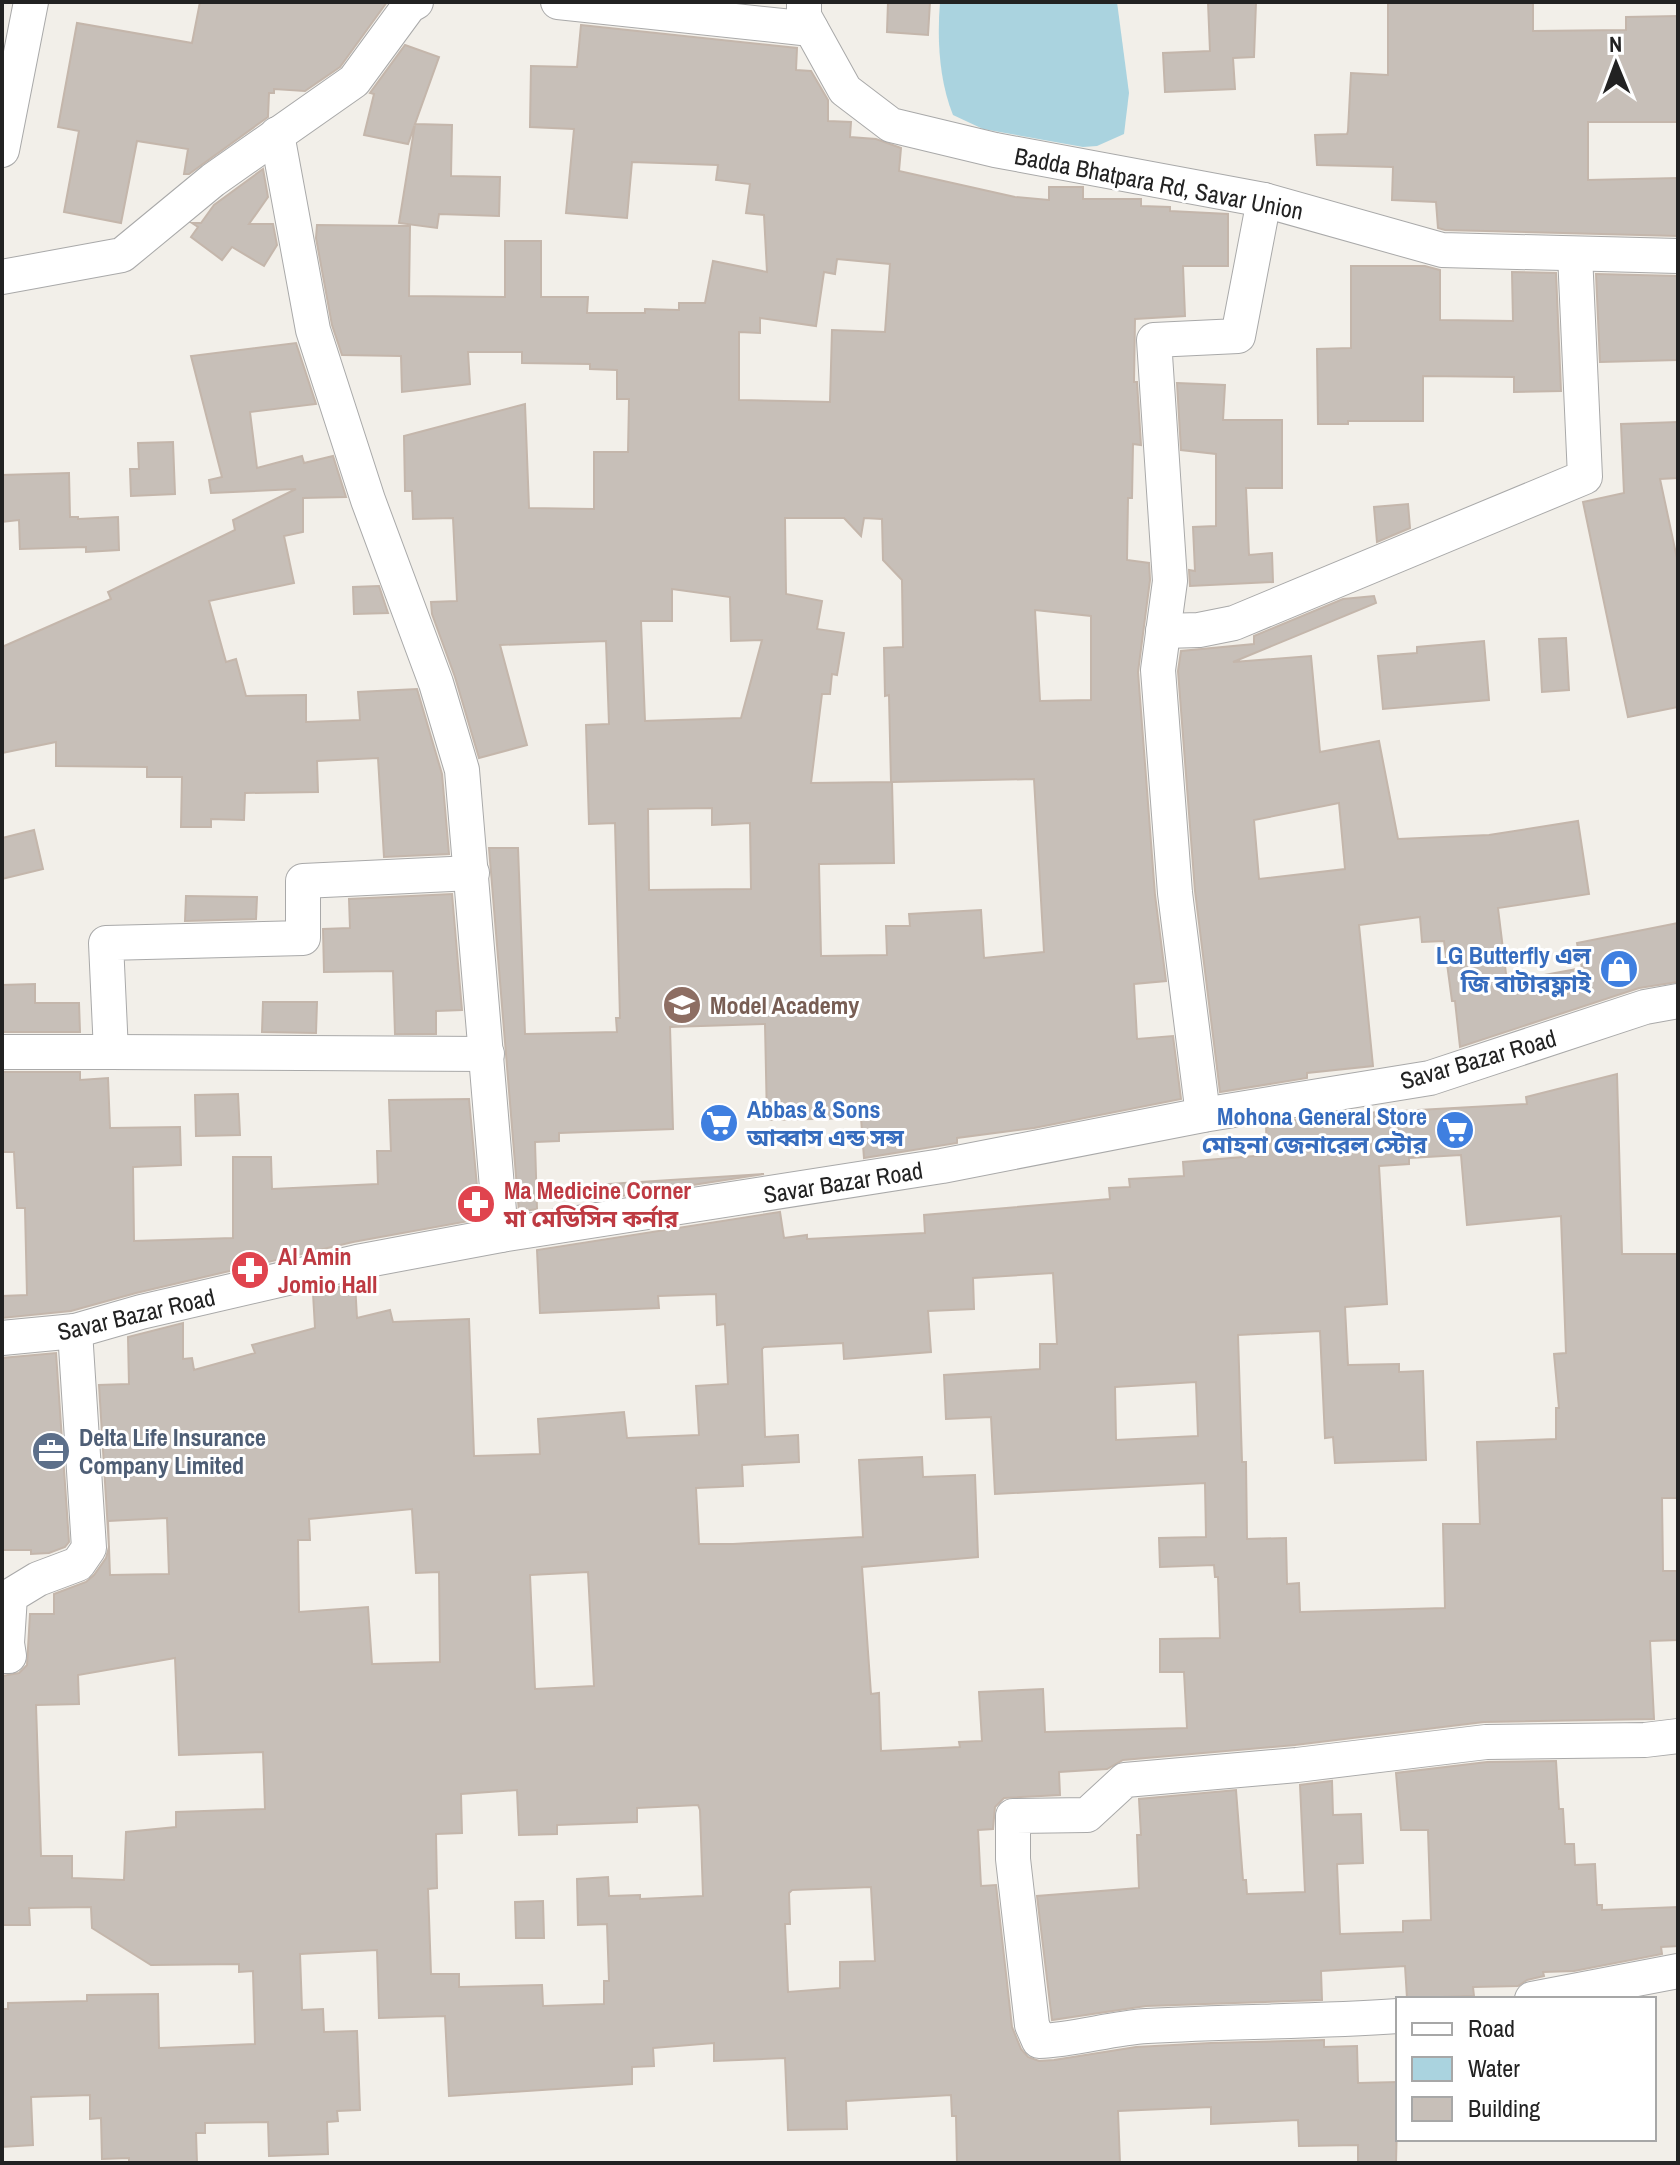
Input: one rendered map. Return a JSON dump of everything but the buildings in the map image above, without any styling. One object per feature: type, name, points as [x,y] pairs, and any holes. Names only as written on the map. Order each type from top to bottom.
[{"type":"street","points":[[2,150],[31,2]]},
{"type":"street","points":[[2,277],[122,255],[213,180],[354,81],[409,6],[416,2]]},
{"type":"street","points":[[558,2],[807,15]]},
{"type":"street","name":"Badda Bhatpara Rd, Savar Union","points":[[807,15],[845,90],[891,125],[995,150],[1264,200],[1442,250],[1678,256]]},
{"type":"street","points":[[277,134],[313,330],[368,500],[436,683],[462,770],[501,1235]]},
{"type":"street","points":[[1203,1115],[1175,893],[1158,670],[1170,581],[1154,340],[1238,336],[1264,200]]},
{"type":"street","points":[[1163,631],[1199,630],[1234,623],[1585,477],[1575,254]]},
{"type":"street","points":[[111,1052],[106,943],[303,938],[303,881],[472,873]]},
{"type":"street","name":"Savar Bazar Road","points":[[2,1338],[75,1331],[141,1312],[357,1262],[501,1235],[942,1166],[1203,1115],[1430,1078],[1645,1007],[1678,1001]]},
{"type":"street","points":[[2,1052],[487,1054]]},
{"type":"street","points":[[2,1656],[9,1656],[10,1596],[38,1579],[78,1564],[89,1548],[75,1331]]},
{"type":"street","points":[[1396,2016],[1144,2026],[1039,2041],[1032,2025],[1013,1859],[1013,1816],[1087,1815],[1125,1780],[1297,1765],[1486,1742],[1645,1740],[1678,1736]]},
{"type":"street","points":[[1542,1997],[1678,1971]]},
{"type":"water","points":[[940,2],[1117,2],[1129,93],[1124,134],[1097,146],[1083,147],[983,129],[953,115],[940,59]]},
{"type":"place","name":"LG Butterfly এল জি বাটারফ্লাই","points":[[1619,969]]},
{"type":"place","name":"Model Academy","points":[[682,1005]]},
{"type":"place","name":"Abbas & Sons আব্বাস এন্ড সন্স","points":[[719,1123]]},
{"type":"place","name":"Mohona General Store মোহনা জেনারেল স্টোর","points":[[1455,1130]]},
{"type":"place","name":"Ma Medicine Corner মা মেডিসিন কর্নার","points":[[476,1204]]},
{"type":"place","name":"Al Amin Jomio Hall","points":[[250,1270]]},
{"type":"place","name":"Delta Life Insurance Company Limited","points":[[51,1451]]}]
